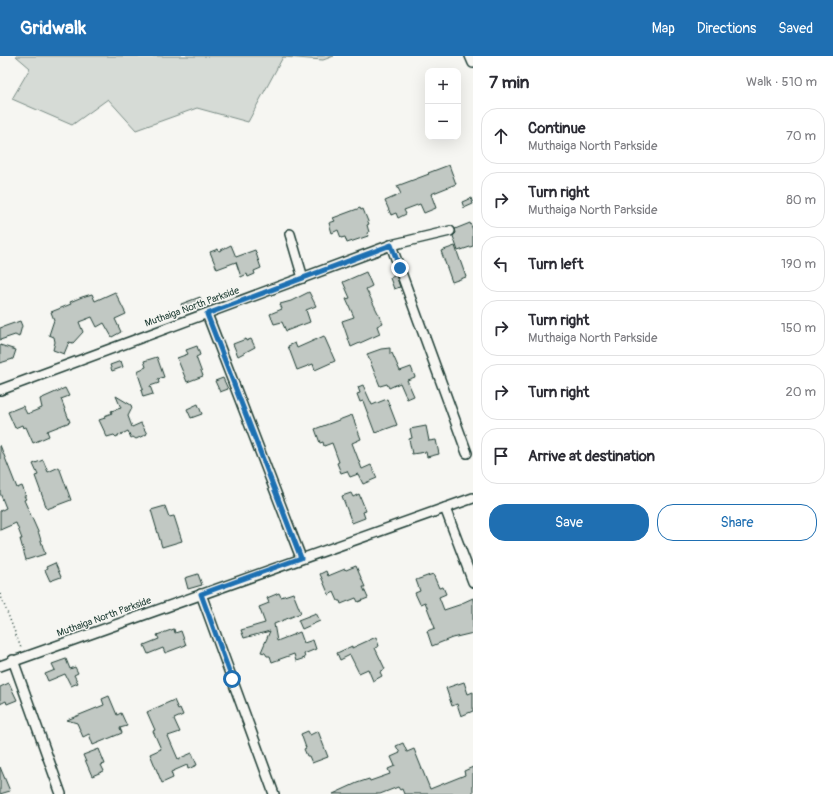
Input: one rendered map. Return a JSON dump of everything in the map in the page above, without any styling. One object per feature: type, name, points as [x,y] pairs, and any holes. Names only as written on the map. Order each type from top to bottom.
[{"type":"street","points":[[470,56],[473,63]]},
{"type":"street","name":"Muthaiga North Parkside","points":[[0,390],[391,245],[450,231]]},
{"type":"street","points":[[290,234],[303,278]]},
{"type":"street","points":[[391,245],[467,453]]},
{"type":"street","points":[[207,314],[301,558]]},
{"type":"street","name":"Muthaiga North Parkside","points":[[0,666],[13,660],[473,498]]},
{"type":"street","points":[[445,508],[473,582]]},
{"type":"street","points":[[201,594],[271,793]]},
{"type":"street","points":[[13,660],[61,794]]},
{"type":"path","points":[[0,594],[24,657]]},
{"type":"shaded area","points":[[16,56],[334,56],[323,60],[283,57],[248,122],[197,108],[136,130],[108,99],[72,125],[12,99],[30,68]]},
{"type":"building","points":[[449,165],[456,184],[431,194],[436,208],[424,213],[420,204],[404,210],[406,214],[398,218],[396,213],[391,215],[385,201],[401,194],[397,186]]},
{"type":"building","points":[[471,198],[473,204],[464,208],[462,202]]},
{"type":"building","points":[[360,208],[361,210],[363,209],[369,224],[367,225],[369,232],[367,233],[368,236],[347,243],[345,237],[341,238],[338,230],[332,233],[329,223],[335,221],[333,218]]},
{"type":"building","points":[[470,223],[473,230],[473,246],[458,251],[453,236],[456,233],[455,229]]},
{"type":"building","points":[[231,245],[236,257],[255,250],[261,268],[254,271],[255,274],[248,277],[247,274],[241,277],[236,262],[217,269],[210,252],[218,249],[219,251]]},
{"type":"building","points":[[455,246],[466,277],[452,282],[441,251]]},
{"type":"building","points":[[366,272],[372,286],[366,289],[383,323],[377,326],[380,334],[351,347],[342,321],[354,317],[346,299],[350,298],[343,282]]},
{"type":"building","points":[[396,275],[400,287],[394,289],[390,278]]},
{"type":"building","points":[[115,292],[126,314],[115,319],[121,332],[112,337],[104,323],[97,327],[92,317],[79,322],[83,332],[73,343],[69,342],[64,354],[53,350],[55,342],[54,337],[49,335],[54,320],[51,312],[71,304],[70,302],[82,297],[92,294],[95,301]]},
{"type":"building","points":[[309,292],[316,306],[306,310],[310,322],[286,331],[282,322],[274,324],[270,314],[282,309],[280,304],[291,301]]},
{"type":"building","points":[[200,297],[203,305],[184,312],[181,304]]},
{"type":"building","points":[[20,321],[22,326],[19,337],[15,335],[0,340],[0,328]]},
{"type":"building","points":[[324,336],[335,361],[315,370],[313,364],[297,370],[288,346],[295,343],[297,348]]},
{"type":"building","points":[[246,339],[246,341],[251,339],[255,347],[238,356],[233,344]]},
{"type":"building","points":[[0,345],[16,350],[13,359],[0,363]]},
{"type":"building","points":[[197,346],[200,355],[196,357],[203,376],[187,382],[177,358],[188,354],[186,350]]},
{"type":"building","points":[[390,348],[390,354],[392,353],[400,371],[411,367],[415,377],[407,380],[414,396],[407,399],[400,383],[389,388],[387,384],[380,386],[367,354],[381,349]]},
{"type":"building","points":[[157,357],[164,377],[158,379],[159,383],[150,386],[153,394],[143,397],[141,390],[143,389],[137,371],[146,367],[144,361]]},
{"type":"building","points":[[121,361],[123,367],[112,371],[110,365]]},
{"type":"building","points":[[223,378],[228,389],[220,392],[215,381]]},
{"type":"building","points":[[363,385],[372,405],[387,399],[397,425],[375,433],[363,401],[360,402],[357,394],[360,393],[358,387]]},
{"type":"building","points":[[65,388],[69,396],[61,399],[70,422],[47,431],[49,436],[33,443],[26,427],[23,428],[22,425],[15,428],[8,412],[23,406],[27,414],[42,408],[40,399]]},
{"type":"building","points":[[116,396],[131,405],[132,408],[128,416],[132,427],[141,423],[147,434],[136,439],[133,437],[131,438],[128,431],[116,437],[114,435],[107,437],[99,420],[112,413],[111,411],[121,408]]},
{"type":"building","points":[[198,404],[202,414],[191,418],[187,409]]},
{"type":"building","points":[[352,415],[361,439],[352,443],[362,469],[371,465],[377,478],[363,484],[358,474],[350,477],[347,471],[341,473],[337,463],[339,462],[332,443],[324,446],[323,442],[320,443],[315,429]]},
{"type":"building","points":[[426,426],[429,441],[436,440],[439,454],[427,457],[426,452],[412,454],[409,439],[412,438],[410,429]]},
{"type":"building","points":[[0,445],[17,488],[22,486],[26,496],[24,496],[26,499],[24,500],[39,534],[45,554],[26,560],[20,539],[22,539],[16,523],[0,530],[0,511],[6,508],[0,493]]},
{"type":"building","points":[[43,460],[48,472],[59,467],[71,500],[47,509],[35,476],[38,475],[33,464]]},
{"type":"building","points":[[351,493],[353,497],[359,494],[366,511],[363,512],[365,518],[352,523],[342,496]]},
{"type":"building","points":[[165,506],[169,517],[174,516],[182,541],[162,547],[151,510]]},
{"type":"building","points":[[55,563],[61,577],[50,581],[45,570],[47,569],[46,567]]},
{"type":"building","points":[[356,566],[368,598],[358,602],[356,598],[341,604],[334,592],[329,595],[320,574],[326,571],[328,576]]},
{"type":"building","points":[[198,574],[202,585],[188,589],[185,578]]},
{"type":"building","points":[[433,574],[439,588],[443,587],[446,594],[439,597],[444,610],[462,604],[473,598],[473,633],[452,638],[432,646],[427,631],[435,628],[425,602],[420,604],[415,593],[420,591],[416,580]]},
{"type":"building","points":[[279,593],[281,597],[293,593],[301,613],[274,624],[277,641],[300,632],[304,643],[313,640],[316,649],[304,654],[305,658],[296,661],[294,654],[272,662],[270,656],[267,656],[265,653],[261,652],[270,631],[244,638],[241,630],[265,623],[259,607],[269,603],[267,598]]},
{"type":"building","points":[[316,613],[320,621],[302,629],[298,620]]},
{"type":"building","points":[[174,629],[175,633],[181,631],[186,645],[165,653],[163,648],[148,654],[144,645],[159,639],[157,635]]},
{"type":"building","points":[[376,637],[379,646],[375,648],[385,669],[380,672],[382,676],[373,681],[368,669],[359,673],[350,655],[340,660],[337,653]]},
{"type":"building","points":[[66,659],[70,669],[75,667],[78,673],[74,675],[78,683],[71,686],[65,674],[48,681],[45,674],[55,670],[52,664]]},
{"type":"building","points":[[464,682],[468,694],[473,692],[473,711],[461,716],[457,704],[452,706],[446,688]]},
{"type":"building","points":[[9,683],[17,700],[7,704],[6,701],[0,704],[0,687]]},
{"type":"building","points":[[109,696],[117,715],[121,713],[127,726],[120,728],[122,733],[93,745],[89,734],[83,737],[77,723],[67,720],[104,705],[102,699]]},
{"type":"building","points":[[174,700],[178,709],[180,708],[183,715],[174,719],[180,732],[168,736],[178,759],[192,753],[197,765],[188,769],[187,765],[171,772],[173,778],[162,783],[150,754],[161,749],[147,712]]},
{"type":"building","points":[[308,731],[310,735],[318,731],[328,757],[312,763],[304,749],[306,748],[301,734]]},
{"type":"building","points":[[403,743],[407,752],[414,749],[430,789],[465,775],[464,771],[473,767],[473,794],[404,794],[402,789],[400,790],[398,787],[380,794],[333,794],[357,783],[369,779],[370,781],[390,774],[388,769],[395,766],[391,757],[400,753],[396,746]]},
{"type":"building","points":[[99,749],[105,764],[101,765],[104,771],[92,776],[83,755]]},
{"type":"building","points":[[0,767],[10,791],[0,794]]},
{"type":"route","points":[[232,679],[201,594],[301,558],[207,314],[391,245],[400,268]]}]
